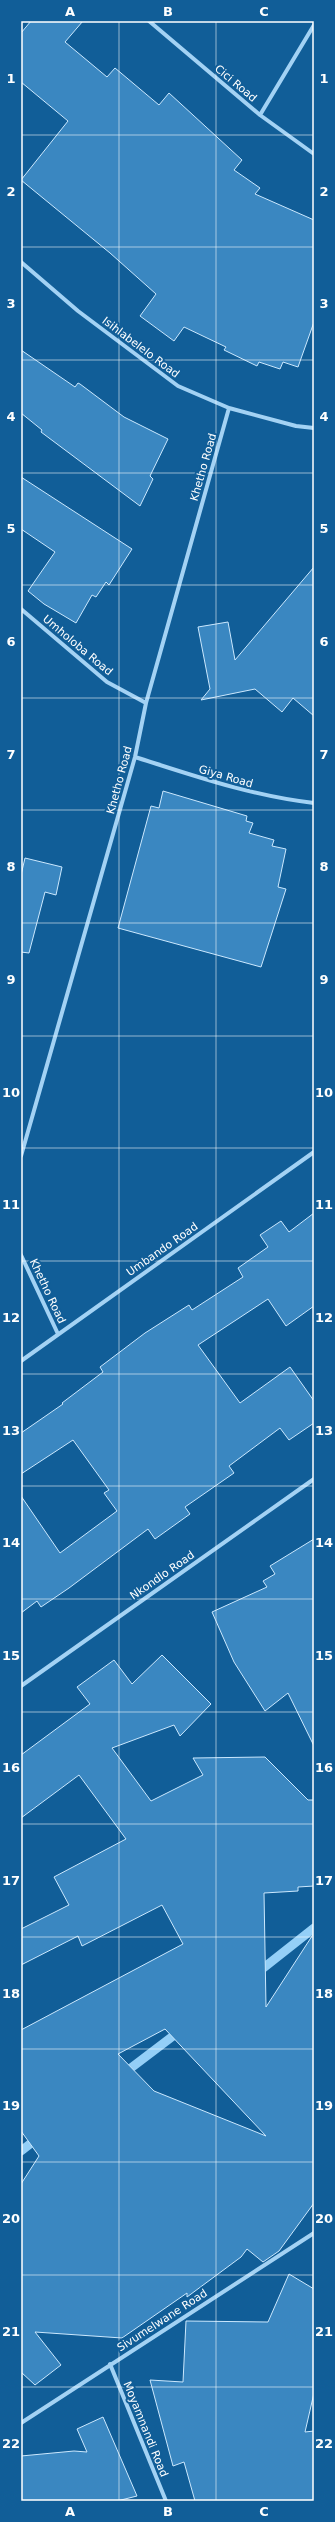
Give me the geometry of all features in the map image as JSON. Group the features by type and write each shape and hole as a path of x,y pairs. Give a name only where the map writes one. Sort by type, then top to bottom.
{"street":[{"name":"Cici Road","path":"149,21 260,115 314,154"},
{"path":"260,115 314,25"},
{"name":"Isihlabelelo Road","path":"21,262 78,311 178,386 229,408 296,426 314,428"},
{"name":"Khetho Road","path":"21,1156 135,758 146,703 229,408"},
{"name":"Umholoba Road","path":"21,609 107,682 146,703"},
{"name":"Giya Road","path":"135,758 223,786 278,799 314,803"},
{"name":"Umbando Road","path":"21,1361 314,1152"},
{"name":"Khetho Road","path":"21,1255 58,1334"},
{"name":"Nkondlo Road","path":"21,1686 314,1479"},
{"name":"Sivumelwane Road","path":"21,2423 314,2233"},
{"name":"Moyamnandi Road","path":"110,2364 166,2501"}],"building":[{"path":"31,21 83,21 65,42 107,77 115,68 159,105 169,93 242,160 234,170 260,188 255,194 314,220 314,322 298,367 283,362 280,369 259,362 257,366 224,350 226,347 184,327 174,341 140,316 156,294 110,253 21,180 68,121 21,82 21,33"},
{"path":"21,350 75,387 78,383 80,384 124,417 168,439 150,476 153,479 140,506 41,432 42,430 21,413"},
{"path":"21,477 132,549 109,585 106,582 96,597 92,595 76,623 44,604 28,591 55,552 21,529"},
{"path":"314,567 314,716 293,698 282,712 255,689 201,700 210,689 198,627 228,622 235,660"},
{"path":"163,791 247,816 246,821 253,823 249,833 274,840 272,846 286,849 278,887 286,889 261,967 118,928 151,806 159,808"},
{"path":"25,858 62,867 56,895 45,892 29,953 21,952 21,875"},
{"path":"314,1213 314,1306 286,1326 268,1299 198,1345 240,1403 290,1367 314,1401 314,1423 289,1440 280,1428 229,1466 234,1473 185,1507 190,1514 155,1539 148,1529 41,1607 37,1601 21,1613 21,1496 60,1553 117,1511 104,1493 109,1490 73,1440 21,1474 21,1433 63,1404 62,1403 103,1372 100,1367 145,1333 189,1305 192,1310 243,1277 238,1268 268,1247 260,1235 281,1221 289,1232"},
{"path":"314,1539 314,1746 288,1693 265,1711 234,1662 212,1612 267,1587 263,1581 275,1574 270,1566"},
{"path":"162,1655 211,1704 180,1736 174,1725 112,1748 151,1801 203,1775 193,1758 265,1757 308,1800 314,1800 314,1886 298,1887 298,1891 264,1893 266,2007 314,1933 314,2203 279,2251 263,2262 247,2249 241,2257 187,2297 187,2293 122,2338 35,2332 61,2365 35,2385 21,2372 21,2184 39,2156 21,2131 21,2030 183,1944 162,1905 82,1946 78,1936 21,1965 21,1929 69,1905 54,1877 126,1839 79,1775 21,1818 21,1755 90,1704 77,1687 114,1660 132,1684","holes":["165,2029 266,2136 154,2091 118,2054"]},
{"path":"289,2274 314,2289 314,2393 305,2432 314,2431 314,2501 195,2501 184,2462 173,2466 150,2380 183,2382 186,2321 268,2322"},
{"path":"103,2417 137,2496 117,2501 21,2501 21,2456 74,2451 87,2452 77,2429"}],"waterway":[{"path":"257,1973 314,1928"},
{"path":"123,2074 181,2030"},
{"path":"21,2151 39,2137"}]}
